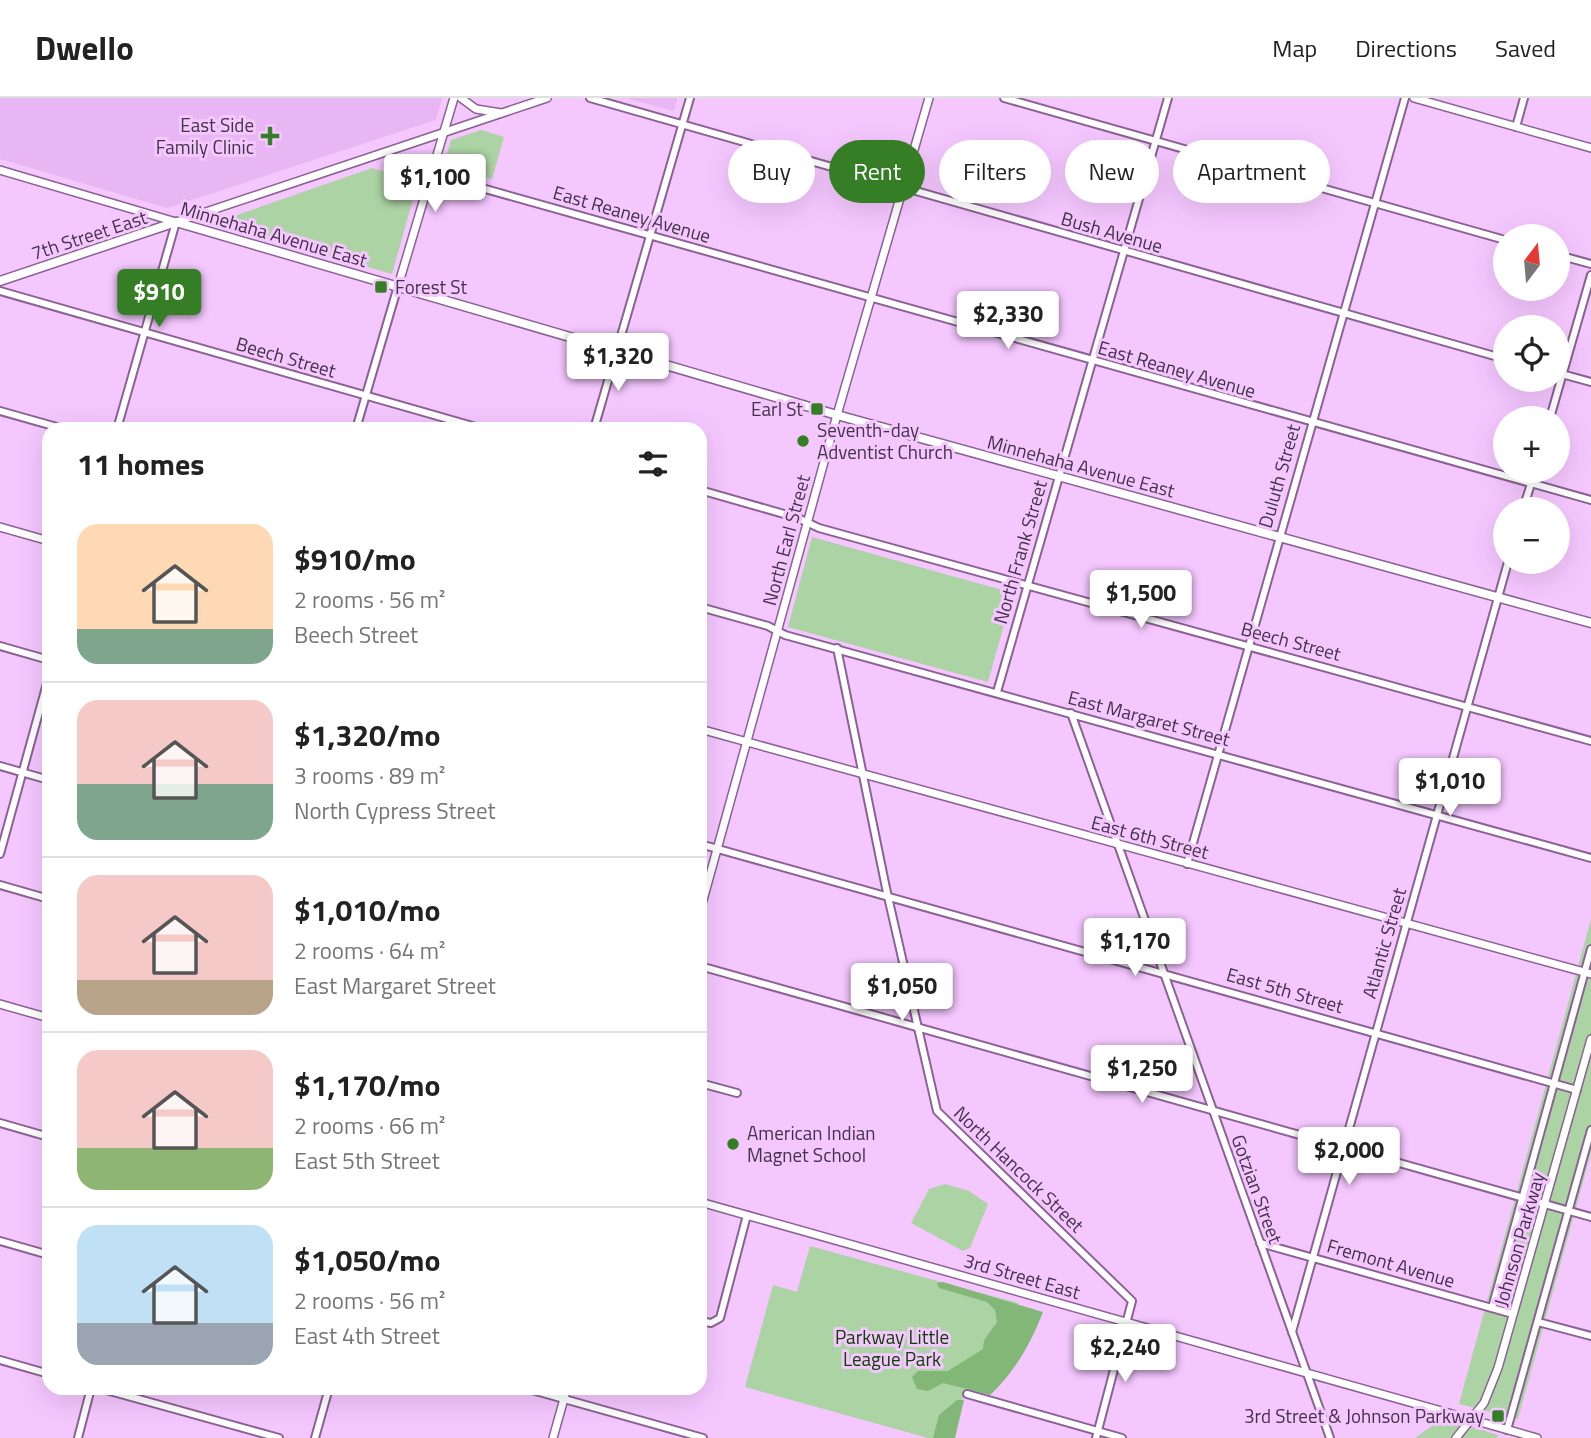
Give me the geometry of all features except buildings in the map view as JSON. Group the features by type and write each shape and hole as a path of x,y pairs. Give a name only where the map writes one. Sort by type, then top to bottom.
{"main road":[{"name":"7th Street East","path":"0,281 176,222"},
{"name":"Minnehaha Avenue East","path":"176,222 837,415 1591,623"}],"street":[{"path":"358,422 454,98"},
{"path":"461,98 476,109 505,113"},
{"name":"7th Street East","path":"176,222 547,98"},
{"name":"Bush Avenue","path":"590,98 829,168"},
{"path":"596,422 690,98"},
{"name":"North Earl Street","path":"917,140 929,98"},
{"path":"1004,98 1151,140"},
{"name":"North Frank Street","path":"1155,140 1168,98"},
{"name":"Duluth Street","path":"1187,864 1278,536 1405,98"},
{"path":"1414,98 1591,148"},
{"path":"1516,127 1524,98"},
{"path":"1159,142 1493,237"},
{"name":"Minnehaha Avenue East","path":"0,170 176,222"},
{"name":"East Reaney Avenue","path":"432,174 1591,500"},
{"name":"Bush Avenue","path":"925,195 1493,356"},
{"name":"North Earl Street","path":"707,885 898,203"},
{"name":"North Frank Street","path":"997,692 1136,203"},
{"path":"119,422 176,222"},
{"path":"1570,258 1591,264"},
{"path":"1570,346 1588,297 1591,275"},
{"name":"Beech Street","path":"0,291 458,422"},
{"path":"1570,377 1591,382"},
{"path":"0,411 42,423"},
{"path":"1527,497 1531,484"},
{"name":"Beech Street","path":"707,492 808,522 819,528 1591,741"},
{"path":"0,527 42,539"},
{"name":"Atlantic Street","path":"1292,1332 1315,1258 1505,574"},
{"name":"East Margaret Street","path":"707,609 1591,858"},
{"path":"0,646 42,658"},
{"name":"North Hancock Street","path":"838,648 888,898 937,1111 1130,1298 1132,1304 1128,1322"},
{"path":"0,854 42,702"},
{"name":"Gotzian Street","path":"1071,713 1330,1438"},
{"name":"East 6th Street","path":"707,731 1588,974"},
{"path":"0,766 42,778"},
{"name":"East 5th Street","path":"707,846 1376,1031 1577,1090"},
{"path":"0,885 42,897"},
{"name":"Johnson Parkway","path":"1492,1308 1554,1083 1588,974 1591,949"},
{"path":"707,968 1591,1217"},
{"path":"0,1004 42,1016"},
{"name":"Johnson Parkway","path":"1456,1438 1473,1420 1492,1386 1591,1039"},
{"path":"707,1085 737,1093"},
{"path":"0,1124 42,1136"},
{"name":"Johnson Parkway","path":"1507,1430 1591,1130"},
{"name":"3rd Street East","path":"707,1204 1537,1438"},
{"path":"707,1321 716,1321 721,1314 747,1215"},
{"path":"0,1241 42,1253"},
{"name":"Fremont Avenue","path":"1260,1243 1513,1314"},
{"path":"1097,1434 1128,1322"},
{"path":"1538,1322 1591,1336"},
{"path":"0,1360 42,1372"},
{"path":"967,1394 1097,1434 1122,1438"},
{"path":"78,1438 89,1395"},
{"path":"124,1395 279,1438"},
{"path":"315,1438 327,1395"},
{"path":"550,1395 703,1438"},
{"path":"553,1438 565,1395"}],"shaded area":[{"path":"0,98 442,98 436,120 167,208 0,159"},
{"path":"626,98 678,98 674,111"}],"green space":[{"path":"481,130 504,137 492,179 444,165 451,140"},
{"path":"372,168 418,181 392,274 214,223"},
{"path":"812,537 1013,593 988,682 788,627"},
{"path":"1591,919 1591,1153 1518,1419 1459,1404"},
{"path":"945,1184 969,1191 988,1204 970,1248 963,1251 911,1223 929,1189"},
{"name":"Parkway Little League Park","path":"810,1246 1018,1303 993,1393 966,1386 952,1438 928,1438 745,1387 773,1285 797,1292"},
{"path":"943,1282 1043,1312 1021,1356 1007,1377 990,1395 943,1383 928,1391 917,1389 912,1377 918,1371 948,1371 983,1349 984,1340 997,1322 995,1310 987,1302 939,1288 937,1283"},
{"path":"957,1400 964,1400 955,1438 933,1438 939,1415"},
{"path":"1443,1418 1498,1435 1497,1438 1415,1438"}],"place":[{"name":"East Side Family Clinic","path":"270,136"},
{"name":"Forest St","path":"381,287"},
{"name":"Earl St","path":"817,409"},
{"name":"Seventh-day Adventist Church","path":"803,441"},
{"name":"American Indian Magnet School","path":"733,1144"},
{"name":"3rd Street & Johnson Parkway","path":"1498,1416"}]}
